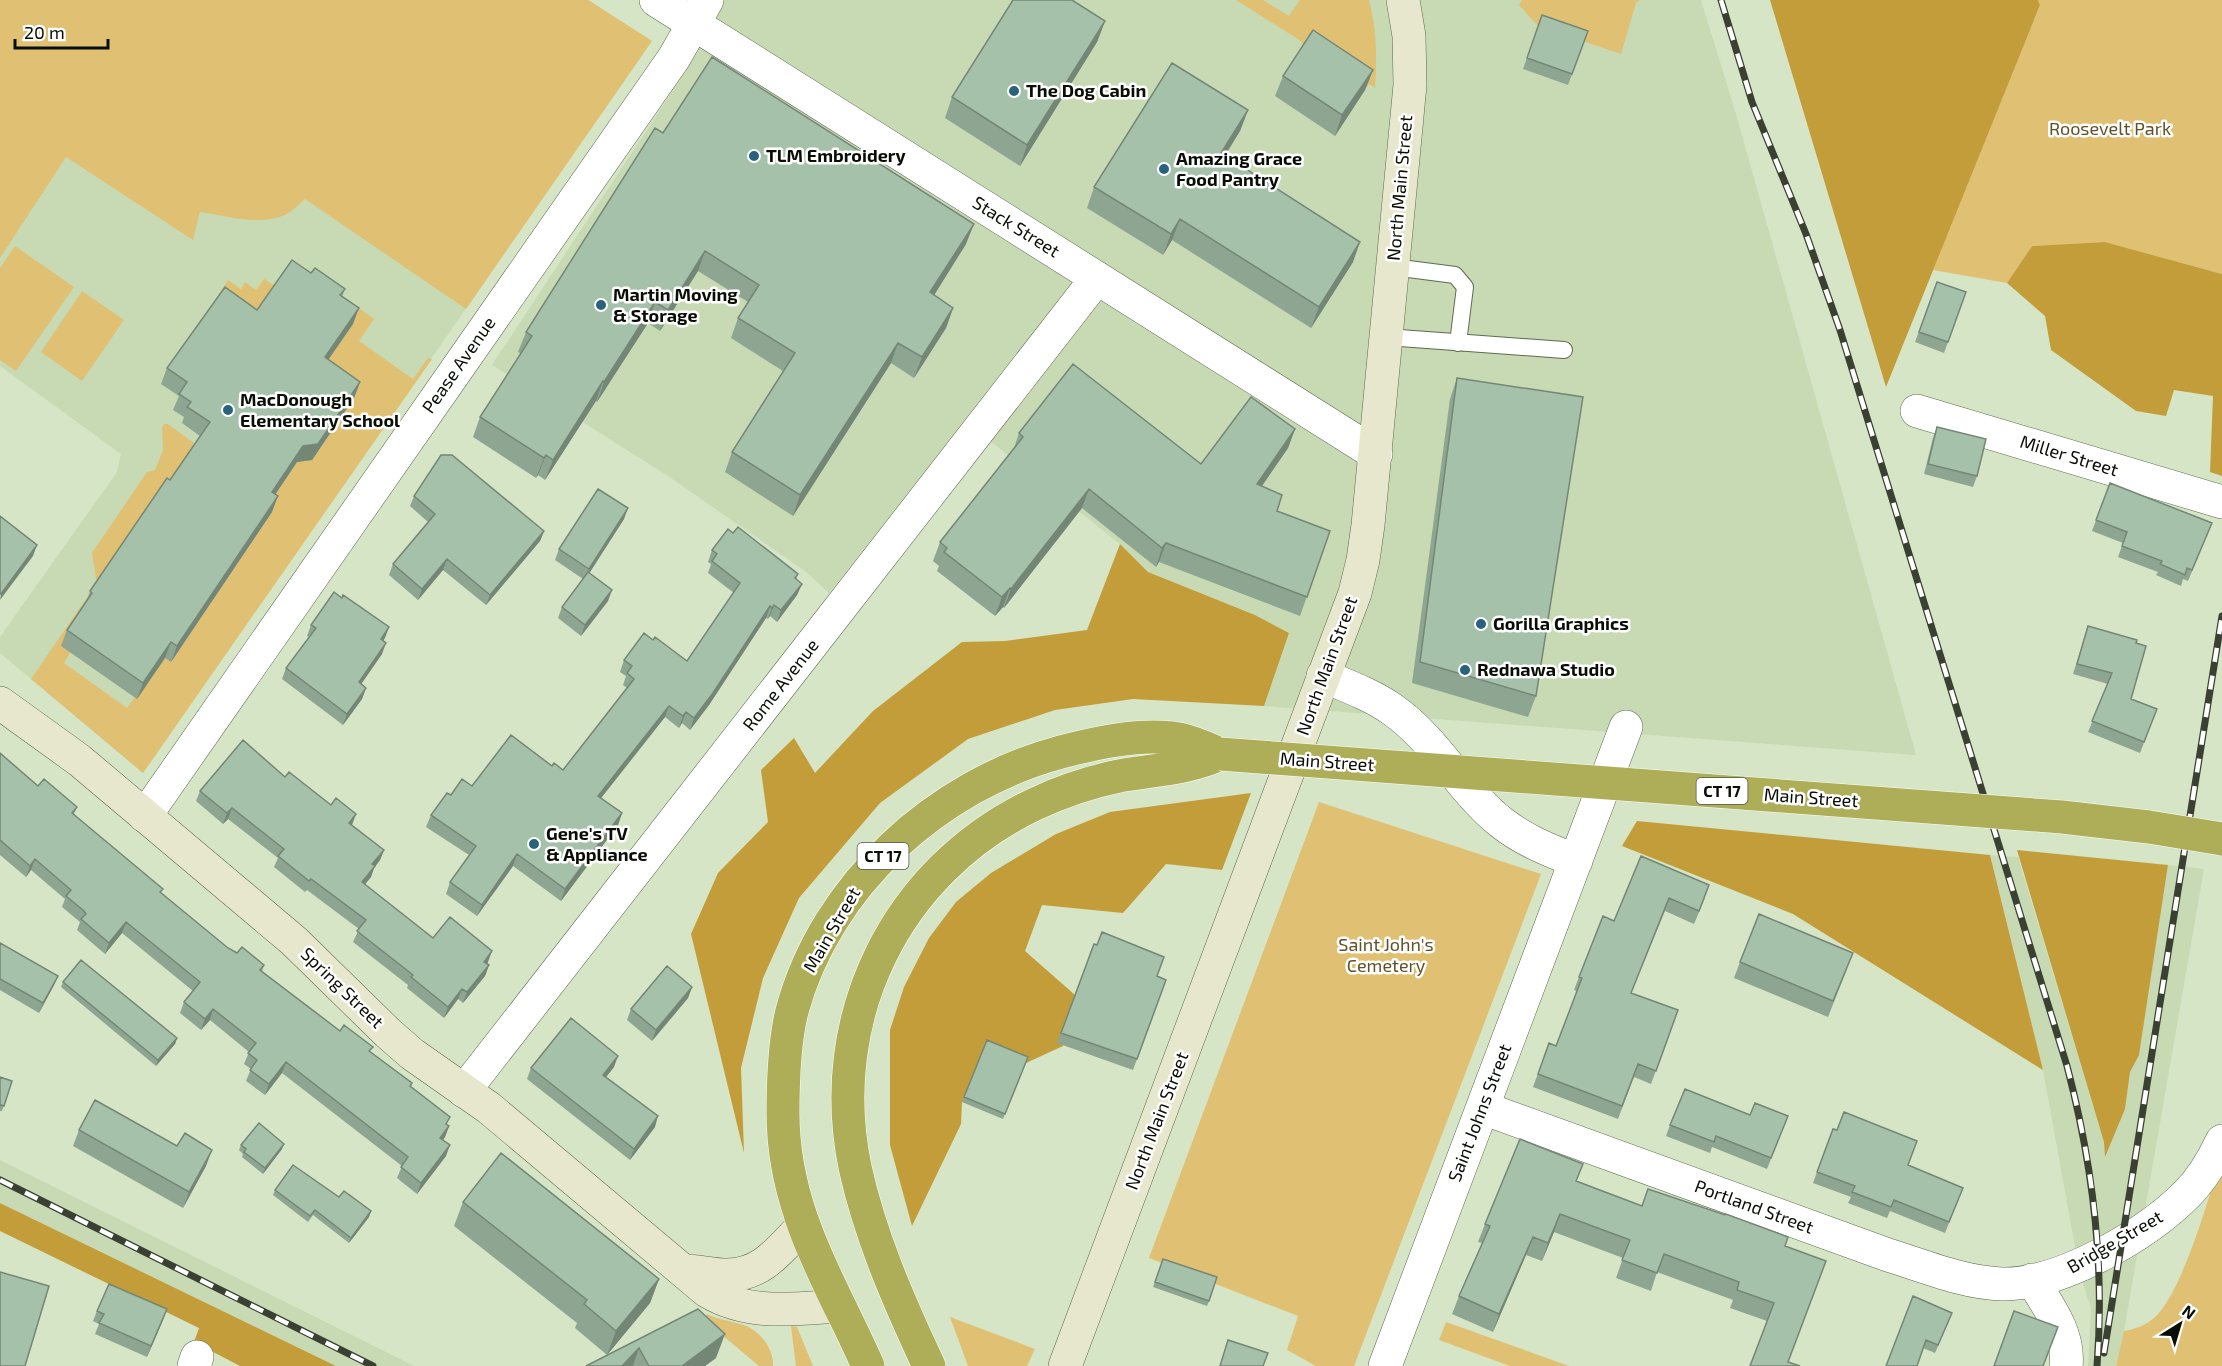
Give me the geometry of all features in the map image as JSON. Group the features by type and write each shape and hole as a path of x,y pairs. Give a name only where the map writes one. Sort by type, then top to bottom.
{"highway":[{"name":"Main Street","path":"868,1366 803,1226 791,1186 783,1133 784,1087 788,1031 800,987 814,955 833,922 866,875 898,842 938,810 996,776 1039,758 1089,746 1154,738 1185,741 1220,754 2062,817 2222,838"},
{"name":"Main Street","path":"928,1366 880,1253 862,1196 853,1155 850,1066 860,1009 874,969 902,918 928,883 968,845 1005,820 1076,787 1119,776 1189,765 1220,754"}],"street":[{"name":"Stack Street","path":"656,0 700,11 1097,278 1376,454"},
{"name":"North Main Street","path":"1065,1366 1355,593 1363,560 1376,454 1410,85 1409,36 1403,0"},
{"name":"Pease Avenue","path":"145,816 674,58 700,11"},
{"name":"Rome Avenue","path":"464,1091 1097,278"},
{"name":"Miller Street","path":"1917,411 2222,502"},
{"path":"1323,676 1360,691 1394,711 1426,739 1501,822 1528,842 1576,861"},
{"name":"Spring Street","path":"0,703 79,760 294,941 388,1033 433,1070 489,1108 707,1291 733,1305 751,1308 793,1309 839,1306"},
{"name":"Saint Johns Street","path":"1385,1366 1626,727"},
{"name":"Portland Street","path":"1483,1108 1887,1256 1984,1282 2003,1284 2032,1280"},
{"name":"Bridge Street","path":"2032,1280 2065,1272 2084,1264 2151,1223 2188,1192 2204,1174 2222,1141"},
{"path":"685,1271 726,1275 742,1274 759,1268 803,1226"},
{"path":"2032,1280 2062,1334 2066,1366"}],"lane":[{"path":"1393,267 1455,275 1465,287 1458,343"},
{"path":"1386,337 1564,350"}],"shaded area":[{"name":"MacDonough Elementary School","path":"0,0 588,0 652,41 143,773 0,653 0,637 117,472 121,454 0,366"},
{"path":"690,0 1701,0 1736,114 1916,755 1264,706 1289,633 1255,615 1148,572 1120,544 965,421 829,593 805,571 665,474 492,365 687,69"},
{"path":"1770,0 2038,0 2040,5 1886,387"},
{"path":"2105,242 2222,274 2222,476 2210,472 2213,396 2174,390 2166,416 2136,411 2051,350 2045,316 2007,283 2032,246"},
{"path":"1120,544 1148,572 1255,615 1289,633 1264,706 1133,699 1055,710 968,739 880,803 799,898 763,978 741,1068 744,1153 691,934 718,873 768,822 761,770 794,738 815,773 873,711 962,642 1005,641 1087,630"},
{"path":"1251,793 1222,870 1166,864 1123,913 1042,905 1025,951 1075,995 1068,1034 1063,1046 1026,1063 962,1102 961,1124 912,1226 890,1145 890,1030 904,987 929,938 956,902 991,873 1056,834 1110,812"},
{"path":"1637,821 1990,855 2043,1070 1793,914 1622,846"},
{"path":"2017,850 2168,865 2139,1055 2130,1072 2125,1109 2105,1157 2104,1142"},
{"path":"1990,855 2018,857 2104,1142 2105,1155 2125,1109 2130,1072 2139,1054 2168,865 2204,869 2116,1366 2088,1366 2091,1308 2080,1274 2043,1070"},
{"path":"0,1160 414,1366 336,1366 0,1203"},
{"path":"0,1203 336,1366 240,1366 194,1342 199,1328 0,1231"}],"green space":[{"path":"0,0 588,0 652,41 466,309 305,199 290,212 269,219 246,220 200,212 193,240 66,157 0,258"},
{"path":"1236,0 1263,0 1289,16 1300,0 1369,0 1376,44 1375,88 1369,84 1365,90 1306,51 1301,41"},
{"path":"1522,0 1640,0 1636,3 1621,54 1538,26 1519,5"},
{"name":"Roosevelt Park","path":"2038,0 2222,0 2222,274 2105,242 2032,246 2007,283 1933,270 2040,5"},
{"path":"15,246 74,287 16,371 0,360 0,268"},
{"path":"298,264 374,319 359,341 413,379 428,358 432,359 143,773 31,679 97,583 92,553 147,472 155,470 163,450 162,428 164,424 168,424 198,446 64,663 127,708 135,697 137,698 165,658 171,662 272,512 280,462 314,456 354,399 319,373"},
{"path":"264,279 278,288 255,320 218,295 228,280 241,289 245,282 256,290"},
{"path":"82,291 124,320 82,381 41,352"},
{"name":"Saint John's Cemetery","path":"1319,802 1541,874 1354,1366 1316,1366 1287,1350 1298,1316 1149,1258"},
{"path":"2222,1155 2222,1366 2116,1366 2124,1331 2140,1327 2154,1318 2175,1288 2203,1217"},
{"path":"707,1314 750,1328 765,1341 771,1353 773,1366 759,1366 703,1319"},
{"path":"950,1317 1035,1349 1027,1366 968,1366"},
{"path":"1446,1322 1569,1366 1510,1366 1439,1340"},
{"path":"791,1326 797,1327 813,1366 796,1366"}],"building":[{"name":"The Dog Cabin","path":"1013,0 1072,0 1105,21 1027,145 952,97"},
{"path":"1542,15 1588,31 1572,74 1527,58"},
{"path":"1313,30 1373,70 1342,115 1283,76"},
{"path":"712,57 974,224 930,292 953,308 922,357 898,343 800,495 732,452 795,353 738,318 759,285 705,251 668,310 655,302 553,460 546,455 544,458 480,417 532,336 526,332 655,128 663,133"},
{"path":"1172,63 1248,110 1221,153 1360,242 1319,307 1180,219 1171,234 1094,187"},
{"path":"292,260 311,273 315,268 345,289 340,295 359,308 325,357 360,382 318,444 303,446 272,492 278,496 177,646 171,642 143,683 67,630 92,593 90,591 167,478 170,480 210,422 187,407 191,402 179,394 187,382 167,368 225,287 257,310"},
{"path":"1937,282 1966,292 1948,342 1919,332"},
{"path":"1073,364 1201,464 1251,397 1295,429 1257,484 1282,495 1277,511 1330,531 1307,597 1166,543 1162,548 1089,489 1011,589 1002,597 944,552 947,548 940,542 1023,437 1019,433"},
{"path":"1457,378 1583,397 1536,696 1420,662"},
{"path":"1937,427 1986,439 1977,476 1928,464"},
{"path":"441,455 452,455 544,531 490,595 447,559 422,589 393,564 435,514 414,496"},
{"path":"2110,483 2212,523 2192,570 2187,568 2185,575 2160,564 2162,561 2122,546 2127,532 2096,520"},
{"path":"598,489 628,508 589,569 559,549"},
{"path":"0,516 37,545 1,594 0,593"},
{"path":"738,527 798,574 795,578 802,584 781,610 774,605 772,608 770,606 694,718 686,712 683,716 669,706 598,796 622,813 565,889 517,854 482,905 450,882 476,846 431,815 447,793 451,795 462,779 472,786 511,735 552,766 554,763 563,770 634,679 627,673 632,666 624,660 644,633 653,640 655,637 687,661 740,583 712,561 717,554 712,550 728,529 733,533"},
{"path":"588,572 612,590 585,625 562,607"},
{"path":"334,592 342,598 343,595 389,627 381,639 386,643 359,682 366,688 347,714 286,668 316,628 311,625"},
{"path":"2088,626 2137,640 2136,643 2146,646 2131,699 2157,709 2144,742 2092,721 2112,673 2077,664"},
{"path":"243,740 285,777 289,772 331,805 336,798 356,814 349,823 384,850 372,864 375,866 362,882 433,938 450,917 492,951 484,962 489,965 467,992 462,989 448,1007 411,977 413,975 357,931 366,920 311,879 309,881 278,856 284,849 232,808 227,813 200,791"},
{"path":"0,753 38,786 44,779 77,807 72,813 163,889 160,892 228,948 237,953 242,947 264,965 260,970 340,1031 344,1025 373,1047 369,1051 412,1083 410,1086 450,1117 446,1124 449,1126 440,1138 450,1145 421,1183 401,1167 408,1157 286,1062 269,1084 250,1070 257,1060 248,1053 256,1043 213,1009 205,1019 184,1002 200,982 126,922 109,943 81,919 86,914 66,896 71,890 35,859 30,866 0,840"},
{"path":"1641,856 1709,885 1699,911 1669,898 1631,993 1678,1010 1656,1071 1638,1064 1622,1106 1538,1074 1549,1043 1556,1046 1582,978 1579,977 1603,916 1614,921"},
{"path":"1759,914 1853,953 1833,1001 1740,962"},
{"path":"1102,932 1164,957 1157,976 1166,980 1137,1059 1061,1033 1094,944 1097,945"},
{"path":"0,943 58,976 43,1003 0,979"},
{"path":"81,960 177,1038 158,1060 63,982"},
{"path":"667,966 692,987 656,1030 631,1009"},
{"path":"571,1018 618,1056 603,1075 658,1116 634,1149 531,1068"},
{"path":"987,1040 1028,1057 1005,1114 964,1097"},
{"path":"0,1077 12,1081 4,1106 0,1106"},
{"path":"1685,1089 1750,1115 1755,1103 1788,1116 1771,1158 1716,1136 1714,1142 1670,1125"},
{"path":"95,1100 177,1146 185,1133 212,1150 189,1192 79,1130"},
{"path":"1844,1112 1917,1141 1908,1165 1963,1188 1949,1222 1894,1200 1891,1207 1852,1192 1855,1186 1817,1172 1833,1129 1837,1130"},
{"path":"259,1123 284,1144 265,1168 244,1152 246,1149 241,1145"},
{"path":"1520,1139 1583,1164 1576,1181 1642,1206 1648,1189 1788,1237 1785,1246 1826,1261 1788,1362 1800,1366 1750,1366 1774,1303 1737,1290 1739,1282 1664,1254 1657,1273 1622,1260 1630,1240 1560,1214 1548,1243 1533,1237 1499,1314 1459,1296 1490,1226 1485,1224"},
{"path":"501,1153 659,1279 616,1331 584,1304 587,1300 463,1202"},
{"path":"293,1165 339,1197 344,1191 371,1211 351,1238 315,1210 310,1216 275,1190"},
{"path":"1163,1259 1217,1277 1209,1301 1155,1282"},
{"path":"0,1272 49,1286 25,1366 0,1366"},
{"path":"109,1284 167,1309 151,1346 99,1323 104,1314 97,1311"},
{"path":"1913,1296 1952,1313 1938,1345 1926,1340 1917,1366 1886,1366"},
{"path":"698,1309 725,1334 682,1366 649,1366 639,1348 622,1366 586,1366"},
{"path":"2014,1311 2058,1327 2043,1366 1994,1366"},
{"path":"1228,1340 1268,1353 1263,1366 1220,1366"}],"railway":[{"path":"1721,0 1752,102 1806,234 1840,330 2067,1066 2084,1140 2095,1214 2099,1290 2097,1366"},
{"path":"2104,1353 2222,616"},
{"path":"0,1180 373,1366"}],"place":[{"name":"The Dog Cabin","path":"1014,91"},
{"name":"TLM Embroidery","path":"754,156"},
{"name":"Amazing Grace Food Pantry","path":"1164,169"},
{"name":"Martin Moving & Storage","path":"601,305"},
{"name":"MacDonough Elementary School","path":"228,410"},
{"name":"Gorilla Graphics","path":"1481,624"},
{"name":"Rednawa Studio","path":"1465,670"},
{"name":"Gene's TV & Appliance","path":"534,844"}]}
